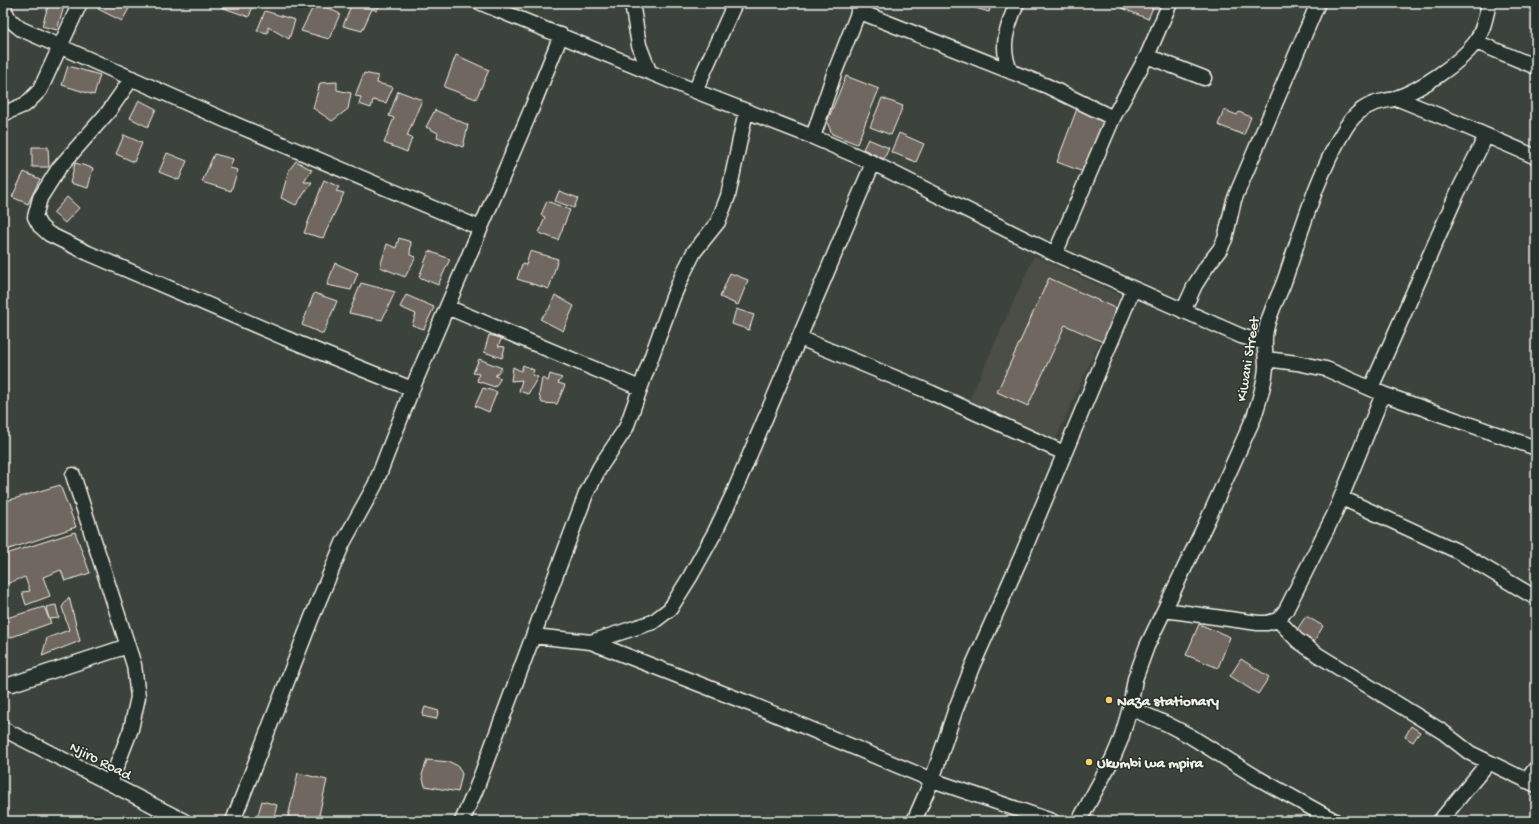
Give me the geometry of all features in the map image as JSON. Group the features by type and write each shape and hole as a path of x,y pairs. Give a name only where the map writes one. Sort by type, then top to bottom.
{"street":[{"path":"4,3 6,14 12,22 21,29 225,120 480,228"},
{"path":"3,114 26,104 40,90 80,3"},
{"path":"481,3 695,91 813,137 873,163 1055,254 1241,336 1265,343"},
{"path":"632,3 639,45 649,71"},
{"path":"695,91 735,3"},
{"path":"1011,72 1006,62 1004,42 1012,14 1017,3"},
{"path":"1055,254 1113,118 1148,56 1170,3"},
{"path":"1183,311 1195,285 1220,249 1234,200 1318,3"},
{"name":"Kiwani Street","path":"1079,821 1113,758 1123,732 1141,659 1208,519 1254,416 1263,384 1266,359 1265,332 1269,318 1331,154 1347,126 1363,108 1396,98 1430,81 1458,59 1476,42 1482,30 1489,3"},
{"path":"813,137 834,74 860,7 1047,86 1113,118"},
{"path":"233,821 345,538 375,485 412,389 531,110 561,35"},
{"path":"1476,42 1536,68"},
{"path":"1148,56 1204,78"},
{"path":"132,78 109,111 59,168 40,198 36,217 40,226 49,234 88,253 285,338 412,389"},
{"path":"1396,98 1536,157"},
{"path":"462,821 479,782 586,494 600,467 626,428 682,274 694,252 718,222 721,216 728,196 746,111"},
{"path":"1165,610 1267,623 1278,620 1286,610 1342,498 1377,391 1456,196 1486,136"},
{"path":"591,642 653,622 670,609 690,577 718,525 737,485 873,163"},
{"path":"914,821 932,780 972,667 1022,555 1133,289"},
{"path":"447,307 640,388"},
{"path":"800,338 932,393 1064,453"},
{"path":"1266,359 1326,369 1377,391 1536,448"},
{"path":"73,475 134,665 138,697 131,729 110,783"},
{"path":"1342,498 1457,551 1536,598"},
{"path":"1278,620 1297,640 1318,655 1443,732 1488,763 1531,783 1536,768"},
{"path":"533,636 591,642 753,705 932,780 1052,821"},
{"path":"12,684 128,646"},
{"path":"1130,708 1190,736 1335,821"},
{"name":"Njiro Road","path":"3,729 184,821"},
{"path":"1440,821 1488,763"}],"shaded area":[{"path":"1034,256 1120,295 1055,441 968,403"}],"building":[{"path":"49,3 65,3 57,30 42,26"},
{"path":"101,3 132,3 122,21 98,9"},
{"path":"222,3 254,3 249,17 221,7"},
{"path":"315,3 318,3 340,14 329,39 301,31"},
{"path":"352,3 380,3 377,11 372,9 362,31 343,26"},
{"path":"992,3 989,12 962,4"},
{"path":"1124,3 1155,3 1148,19 1122,8"},
{"path":"265,11 295,20 289,39 268,27 268,33 257,31"},
{"path":"456,55 489,70 476,99 444,87"},
{"path":"68,66 100,75 94,95 62,85"},
{"path":"364,73 378,76 377,83 393,87 386,103 373,100 371,108 359,104 361,97 355,96"},
{"path":"846,76 879,89 857,144 832,134 827,122"},
{"path":"337,82 337,90 351,93 348,109 332,121 313,108 320,83"},
{"path":"398,91 422,100 407,136 412,138 407,152 384,143 394,118 389,116"},
{"path":"882,98 903,106 891,135 870,127"},
{"path":"139,100 156,109 148,127 130,118"},
{"path":"1078,106 1108,117 1086,173 1057,162"},
{"path":"435,110 468,125 463,147 437,137 438,133 426,127"},
{"path":"1224,110 1237,115 1239,112 1251,117 1244,135 1218,125"},
{"path":"899,133 924,144 916,162 891,152"},
{"path":"124,135 142,143 134,162 116,154"},
{"path":"868,139 889,148 884,159 863,149"},
{"path":"32,147 48,147 49,167 32,167"},
{"path":"167,153 187,161 179,180 159,172"},
{"path":"214,154 233,159 230,168 238,170 231,191 202,182"},
{"path":"296,161 312,170 304,182 312,182 296,205 281,198 289,170"},
{"path":"75,163 93,168 88,188 70,183"},
{"path":"24,172 40,179 28,204 12,197"},
{"path":"324,180 339,187 336,191 344,193 323,238 304,233"},
{"path":"559,191 578,198 574,208 555,201"},
{"path":"67,197 79,208 65,223 53,213"},
{"path":"547,201 570,210 558,240 539,233 545,217 541,215"},
{"path":"399,238 411,242 410,255 416,257 405,277 380,267 387,244 396,248"},
{"path":"429,251 450,259 438,285 419,277"},
{"path":"530,251 558,259 549,289 517,279 522,264 526,265"},
{"path":"335,263 358,273 351,290 327,285"},
{"path":"730,273 748,280 738,305 720,297"},
{"path":"1049,278 1117,309 1103,342 1065,325 1028,406 997,392"},
{"path":"361,283 395,292 382,320 349,313"},
{"path":"314,293 337,301 323,334 302,325"},
{"path":"406,295 434,307 424,329 412,325 416,314 400,307"},
{"path":"555,295 574,306 563,331 540,319 549,309"},
{"path":"736,309 754,315 749,330 732,324"},
{"path":"489,335 502,338 498,346 505,347 502,358 484,352"},
{"path":"479,359 502,368 495,376 501,378 495,387 477,381 479,374 473,373"},
{"path":"523,365 534,370 532,375 538,377 528,394 519,391 522,380 511,381 513,367 521,371"},
{"path":"550,374 562,378 558,383 565,385 557,404 542,403 539,395 542,378 548,381"},
{"path":"483,388 497,392 489,412 475,406"},
{"path":"60,485 76,527 3,551 3,502"},
{"path":"75,532 90,573 65,581 61,570 43,577 50,596 26,605 22,592 30,591 25,577 3,585 3,555"},
{"path":"69,597 80,641 42,656 47,638 69,630 62,607"},
{"path":"56,605 59,618 49,619 46,607"},
{"path":"44,607 51,623 6,639 3,629 3,619"},
{"path":"1306,616 1323,626 1314,642 1296,631"},
{"path":"1199,624 1230,637 1218,668 1186,655"},
{"path":"1241,659 1269,677 1258,694 1230,676"},
{"path":"425,707 439,711 436,719 422,716"},
{"path":"1411,726 1420,732 1413,742 1405,737"},
{"path":"427,760 450,762 458,766 462,774 458,792 425,786 422,775"},
{"path":"298,773 327,780 319,815 326,817 325,821 287,821"},
{"path":"262,801 277,805 273,821 256,821"}],"place":[{"name":"Naza stationary","path":"1109,700"},
{"name":"Ukumbi wa mpira","path":"1089,762"}]}
